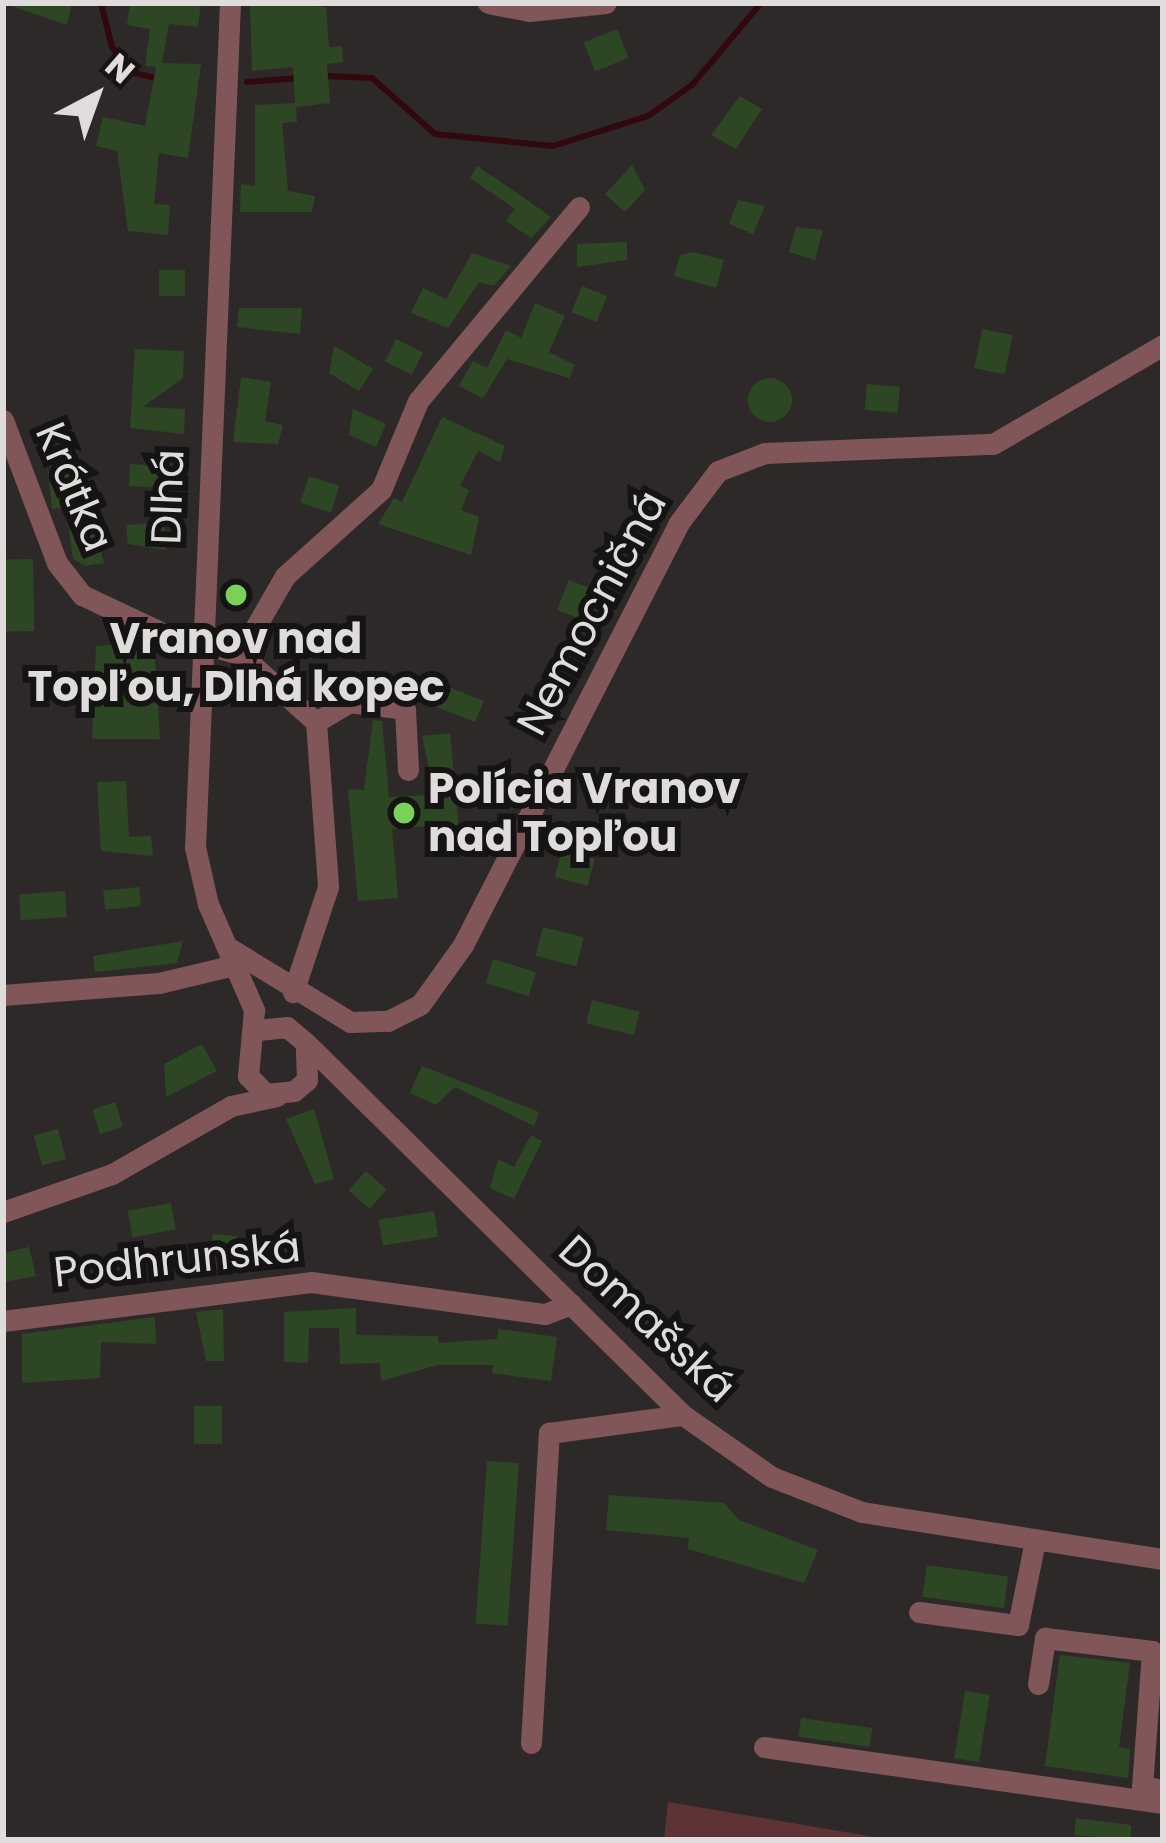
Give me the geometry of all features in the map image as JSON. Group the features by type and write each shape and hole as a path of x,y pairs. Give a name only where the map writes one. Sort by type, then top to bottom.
{"street":[{"name":"Dlhá","path":"230,3 195,847 258,1030"},
{"path":"488,3 529,11 606,3"},
{"path":"240,654 285,577 382,490 428,388 510,302 578,207"},
{"name":"Nemocničná","path":"238,966 289,983 350,1022 388,1021 420,1005 445,976 678,524 718,471 765,453 993,444 1163,346"},
{"name":"Krátka","path":"3,420 57,563 82,595 202,644"},
{"path":"3,994 159,983 238,966 289,983 328,887 316,722 240,654 202,644"},
{"path":"316,722 349,702 405,710 408,770"},
{"path":"238,966 287,1027 306,1043 307,1080"},
{"path":"222,1112 258,1030 287,1027"},
{"name":"Domašská","path":"306,1043 683,1415 772,1477 862,1512 1163,1559"},
{"path":"244,1064 255,1087 279,1096"},
{"path":"3,1212 112,1174 222,1112 279,1096 307,1080 342,1082"},
{"name":"Podhrunská","path":"3,1321 311,1282 523,1312 571,1304"},
{"path":"531,1743 549,1433 683,1415"},
{"path":"919,1612 1018,1625 1035,1541"},
{"path":"1038,1684 1045,1638 1152,1651 1142,1786 1163,1790"},
{"path":"764,1747 1163,1803"}],"shaded area":[{"path":"668,1802 892,1840 664,1840"}],"building":[{"path":"3,3 72,3 67,25"},
{"path":"130,3 201,3 198,27 169,24 162,63 201,64 188,158 159,153 154,204 170,205 168,235 128,231 117,151 96,146 103,117 145,126 156,67 145,66 150,29 127,25"},
{"path":"250,3 326,7 329,47 342,46 343,62 327,64 330,103 296,107 297,122 282,123 288,191 315,196 312,212 240,212 241,184 255,186 255,105 295,103 293,67 252,71"},
{"path":"617,29 629,58 595,71 584,42"},
{"path":"740,96 762,109 736,149 711,135"},
{"path":"632,165 645,190 625,212 605,194"},
{"path":"477,166 551,217 531,238 506,221 515,209 470,178"},
{"path":"738,200 765,206 753,234 729,224"},
{"path":"796,227 823,230 815,260 789,252"},
{"path":"627,242 627,260 577,267 577,244"},
{"path":"693,252 724,260 716,288 674,276 680,255"},
{"path":"472,253 511,266 494,286 479,282 448,328 411,313 423,288 446,299"},
{"path":"159,270 185,270 185,296 159,296"},
{"path":"582,286 607,296 597,322 572,312"},
{"path":"535,303 565,316 549,352 575,365 569,378 507,359 483,398 459,386 473,361 487,368 506,330 521,338"},
{"path":"239,308 302,308 300,334 237,327"},
{"path":"982,329 1012,335 1005,374 974,368"},
{"path":"396,339 423,352 412,375 385,361"},
{"path":"334,346 373,369 359,391 329,373"},
{"path":"135,349 184,351 183,378 143,407 185,409 184,434 130,428"},
{"path":"241,377 271,382 265,421 283,425 278,444 233,442"},
{"path":"770,378 785,385 792,400 785,415 770,422 755,415 748,400 755,385"},
{"path":"867,384 900,387 898,413 865,410"},
{"path":"353,409 386,424 376,447 349,435"},
{"path":"442,417 505,446 500,462 478,451 460,486 469,490 461,510 479,517 471,555 378,524 394,498 402,502"},
{"path":"130,464 181,467 180,489 129,486"},
{"path":"90,467 86,492 104,563 86,566 73,559 66,507 52,509 48,472"},
{"path":"309,476 339,486 331,513 300,503"},
{"path":"164,522 166,550 128,544 126,525"},
{"path":"33,559 34,631 4,632 3,560"},
{"path":"569,580 601,593 589,623 557,610"},
{"path":"145,641 154,645 160,739 92,739 96,646"},
{"path":"428,679 484,701 475,722 434,706 437,698 423,692"},
{"name":"Polícia Vranov nad Topľou","path":"373,720 382,721 389,797 435,795 422,736 450,733 460,838 440,840 429,826 392,829 398,898 358,901 348,789 364,790"},
{"path":"126,781 129,837 151,836 153,856 101,851 97,782"},
{"path":"562,850 595,859 588,886 555,877"},
{"path":"139,887 141,906 105,910 103,891"},
{"path":"65,891 67,917 21,920 19,894"},
{"path":"543,927 584,937 576,966 536,956"},
{"path":"183,941 177,963 95,972 93,956"},
{"path":"493,959 536,972 529,996 486,983"},
{"path":"592,1000 640,1012 634,1035 586,1023"},
{"path":"202,1044 217,1071 166,1097 164,1064"},
{"path":"422,1066 539,1112 534,1126 455,1087 436,1105 410,1093"},
{"path":"115,1102 123,1127 100,1134 92,1109"},
{"path":"314,1109 334,1179 315,1184 286,1119"},
{"path":"58,1129 66,1159 42,1165 34,1135"},
{"path":"531,1135 542,1141 514,1199 490,1188 498,1159 514,1167"},
{"path":"366,1171 387,1190 369,1209 349,1190"},
{"path":"171,1203 176,1230 132,1237 128,1211"},
{"path":"434,1211 438,1237 383,1245 379,1220"},
{"path":"213,1234 237,1236 234,1271 210,1269"},
{"path":"29,1247 36,1276 3,1282 3,1253"},
{"path":"356,1308 356,1335 438,1336 438,1343 497,1339 498,1329 557,1337 551,1381 492,1373 493,1365 438,1365 381,1381 380,1363 340,1364 339,1328 309,1328 308,1363 284,1362 284,1312"},
{"path":"223,1309 224,1361 206,1361 196,1312"},
{"path":"155,1317 156,1344 101,1342 100,1378 22,1383 22,1334"},
{"path":"194,1406 222,1406 222,1444 194,1444"},
{"path":"487,1461 519,1463 508,1626 476,1624"},
{"path":"609,1495 724,1503 739,1520 818,1550 804,1583 688,1549 689,1538 606,1530"},
{"path":"927,1565 1008,1576 1004,1608 923,1597"},
{"path":"1060,1655 1130,1663 1119,1747 1130,1749 1128,1778 1045,1766"},
{"path":"965,1691 990,1695 979,1762 954,1758"},
{"path":"801,1718 872,1728 870,1747 798,1737"},
{"path":"1076,1818 1131,1825 1131,1840 1074,1835"}],"waterway":[{"path":"101,3 112,47 131,72 160,79"},
{"path":"324,76 372,78 435,134 553,146 648,116 692,85 761,3"},
{"path":"247,82 299,78"}],"place":[{"name":"Vranov nad Topľou, Dlhá kopec","path":"236,595"},
{"name":"Polícia Vranov nad Topľou","path":"404,813"}]}
